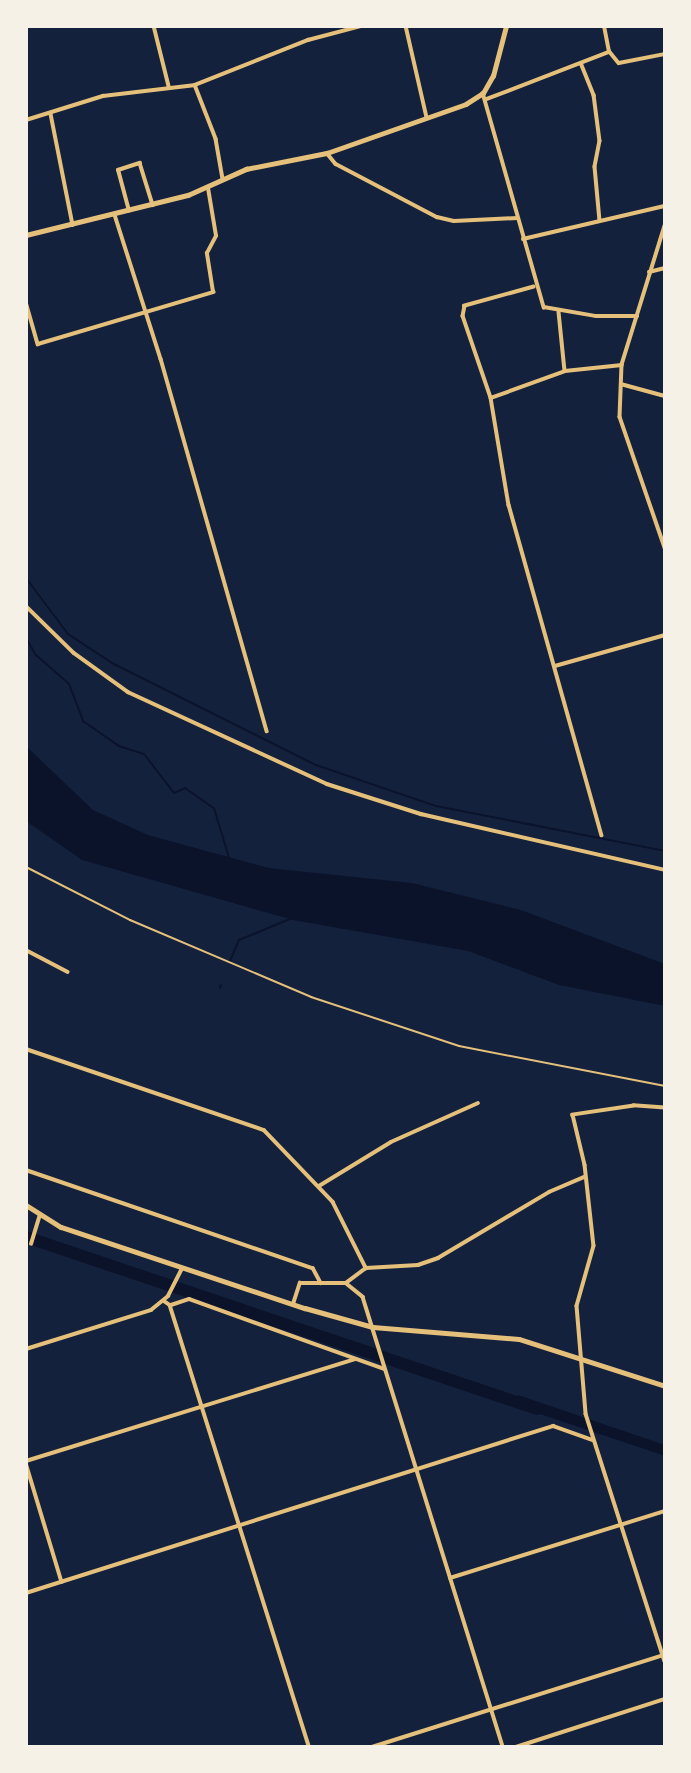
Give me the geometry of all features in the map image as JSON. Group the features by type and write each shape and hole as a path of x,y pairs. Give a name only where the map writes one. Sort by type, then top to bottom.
{"main road":[{"path":"26,235 152,205 208,188 255,166 327,153 426,118 483,93 497,68 506,26"},
{"path":"26,1205 61,1227 293,1304 373,1326 498,1335 665,1386"}],"street":[{"path":"154,26 169,86"},
{"path":"26,120 103,96 169,86 195,86 308,40 362,26"},
{"path":"406,26 426,118"},
{"path":"604,26 609,52 619,63 665,54"},
{"path":"487,99 609,52"},
{"path":"581,63 594,95 600,141 595,166 600,221"},
{"path":"195,86 216,139 223,179"},
{"path":"483,93 487,99 534,287 544,307 559,312 636,316"},
{"path":"51,114 73,225"},
{"path":"327,153 336,164 437,217 454,221 517,218"},
{"path":"129,211 118,170 140,163 152,205"},
{"path":"26,302 37,344 213,292 207,253 216,236 208,188"},
{"path":"523,239 665,206"},
{"path":"115,215 147,312 267,731"},
{"path":"665,226 622,365 620,416 665,548"},
{"path":"649,272 665,268"},
{"path":"534,287 465,306 463,316 491,398 509,505 602,835"},
{"path":"559,312 565,371"},
{"path":"491,398 565,371 622,365"},
{"path":"621,384 665,396"},
{"path":"26,606 74,653 128,692 327,784 421,814 665,870"},
{"path":"555,666 665,635"},
{"path":"26,950 68,972"},
{"path":"26,1049 264,1130 333,1202 366,1268"},
{"path":"318,1186 390,1142 478,1103"},
{"path":"665,1108 634,1106 573,1115 594,1246 577,1306 586,1413 665,1661"},
{"path":"26,1170 313,1268 321,1283"},
{"path":"293,1304 300,1283 346,1283 366,1268 418,1265 438,1258 549,1192 584,1177"},
{"path":"31,1244 40,1215"},
{"path":"26,1349 151,1310 168,1296 182,1269"},
{"path":"346,1283 363,1297 373,1326 415,1470 503,1747"},
{"path":"170,1305 189,1299 355,1359 383,1366"},
{"path":"163,1301 170,1305 309,1747"},
{"path":"62,1582 26,1462 355,1359"},
{"path":"26,1593 553,1426 595,1440"},
{"path":"450,1578 665,1511"},
{"path":"372,1747 664,1655"},
{"path":"516,1747 665,1699"}],"path":[{"path":"26,867 130,920 311,997 459,1046 665,1086"}],"water":[{"path":"26,746 93,810 148,835 269,868 412,883 521,910 665,964 665,1006 559,985 468,951 293,920 82,860 26,821"},
{"path":"518,1395 665,1445 665,1456 525,1409"}],"waterway":[{"path":"26,578 68,634 112,663 316,765 436,806 665,851"},
{"path":"26,638 36,655 69,684 83,721 119,746 144,754 174,793 185,788 214,808 229,858"},
{"path":"230,961 239,940 290,919"},
{"path":"26,1237 537,1409"}]}
